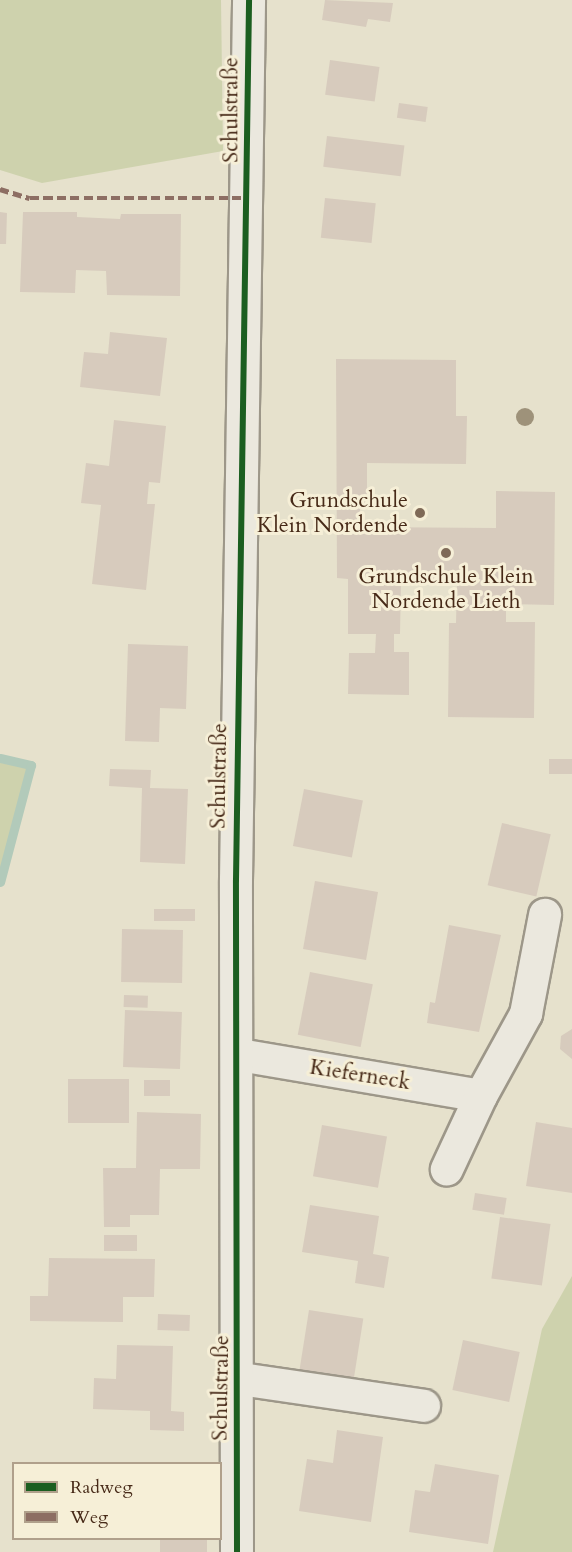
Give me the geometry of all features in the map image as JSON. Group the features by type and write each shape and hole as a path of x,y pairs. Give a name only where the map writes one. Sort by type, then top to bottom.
{"street":[{"name":"Schulstraße","path":"237,1552 240,1378 240,1055 236,869 249,0"},
{"path":"447,1169 481,1096 526,1014 545,915"},
{"name":"Kieferneck","path":"240,1055 481,1096"},
{"path":"240,1378 424,1406"}],"green space":[{"path":"0,0 221,0 223,151 42,183 0,170"},
{"path":"0,761 28,766 0,870"},
{"path":"572,1276 572,1552 493,1552 542,1329"}],"building":[{"path":"325,0 393,3 390,22 368,19 366,27 322,20"},
{"path":"330,60 380,67 375,102 325,95"},
{"path":"399,103 428,107 426,122 397,118"},
{"path":"327,136 404,146 401,176 323,167"},
{"path":"325,198 376,203 372,243 321,238"},
{"path":"0,212 7,213 6,244 0,244"},
{"path":"23,212 77,212 77,217 120,219 121,214 181,214 180,296 107,295 106,271 76,270 75,293 20,292"},
{"path":"110,332 167,338 160,396 80,387 84,352 108,354"},
{"name":"Grundschule Klein Nordende Lieth","path":"336,359 456,360 456,416 467,416 466,464 367,463 367,503 360,503 360,527 496,528 496,491 555,492 554,605 506,604 506,622 535,622 534,718 448,717 449,623 456,623 457,583 401,582 400,634 394,634 394,652 409,652 409,695 348,694 349,653 375,653 376,634 348,634 348,579 337,578"},
{"path":"114,420 166,426 160,483 149,482 147,504 155,504 146,590 92,584 101,505 81,503 86,463 109,466"},
{"path":"128,644 188,646 186,709 160,708 159,742 125,741"},
{"path":"549,759 572,759 572,774 549,774"},
{"path":"110,769 151,770 150,788 188,789 185,864 140,862 142,788 109,786"},
{"path":"304,789 363,800 352,857 293,846"},
{"path":"502,823 551,834 536,897 488,885"},
{"path":"315,881 378,892 366,960 303,949"},
{"path":"154,909 195,909 195,921 154,921"},
{"path":"449,925 501,935 479,1032 427,1023 430,1002 435,1003"},
{"path":"122,929 183,930 182,983 121,982"},
{"path":"310,972 373,984 361,1047 298,1035"},
{"path":"124,995 148,996 148,1008 124,1007"},
{"path":"125,1010 182,1012 180,1069 123,1067"},
{"path":"572,1029 572,1059 560,1049 561,1036"},
{"path":"68,1079 129,1079 129,1123 68,1123"},
{"path":"144,1080 170,1080 170,1096 144,1096"},
{"path":"137,1112 201,1114 200,1169 160,1169 159,1215 130,1215 130,1227 104,1227 103,1168 136,1168"},
{"path":"536,1122 572,1128 572,1193 526,1186"},
{"path":"322,1125 387,1136 378,1188 313,1176"},
{"path":"475,1193 507,1198 504,1215 472,1210"},
{"path":"310,1205 379,1216 373,1254 389,1257 384,1288 355,1283 358,1261 302,1252"},
{"path":"500,1217 551,1224 542,1285 491,1278"},
{"path":"104,1235 137,1235 137,1251 104,1251"},
{"path":"49,1258 155,1259 154,1297 123,1297 123,1322 30,1321 30,1296 48,1296"},
{"path":"309,1310 363,1319 353,1382 299,1373"},
{"path":"158,1314 190,1315 189,1331 157,1330"},
{"path":"463,1340 520,1352 509,1402 452,1390"},
{"path":"117,1345 173,1346 171,1411 184,1412 184,1431 150,1430 150,1411 93,1409 94,1378 116,1379"},
{"path":"337,1430 383,1437 371,1522 299,1511 307,1459 333,1463"},
{"path":"435,1464 499,1475 488,1544 409,1532 415,1490 430,1492"},
{"path":"160,1540 207,1540 207,1552 160,1552"}],"waterway":[{"path":"0,758 31,765 0,882"}],"marked path":[{"path":"0,189 30,198 249,198"}],"cycle path":[{"path":"237,1552 236,880 249,0"}],"place":[{"name":"Grundschule Klein Nordende","path":"420,513"},
{"name":"Grundschule Klein Nordende Lieth","path":"446,553"}]}
